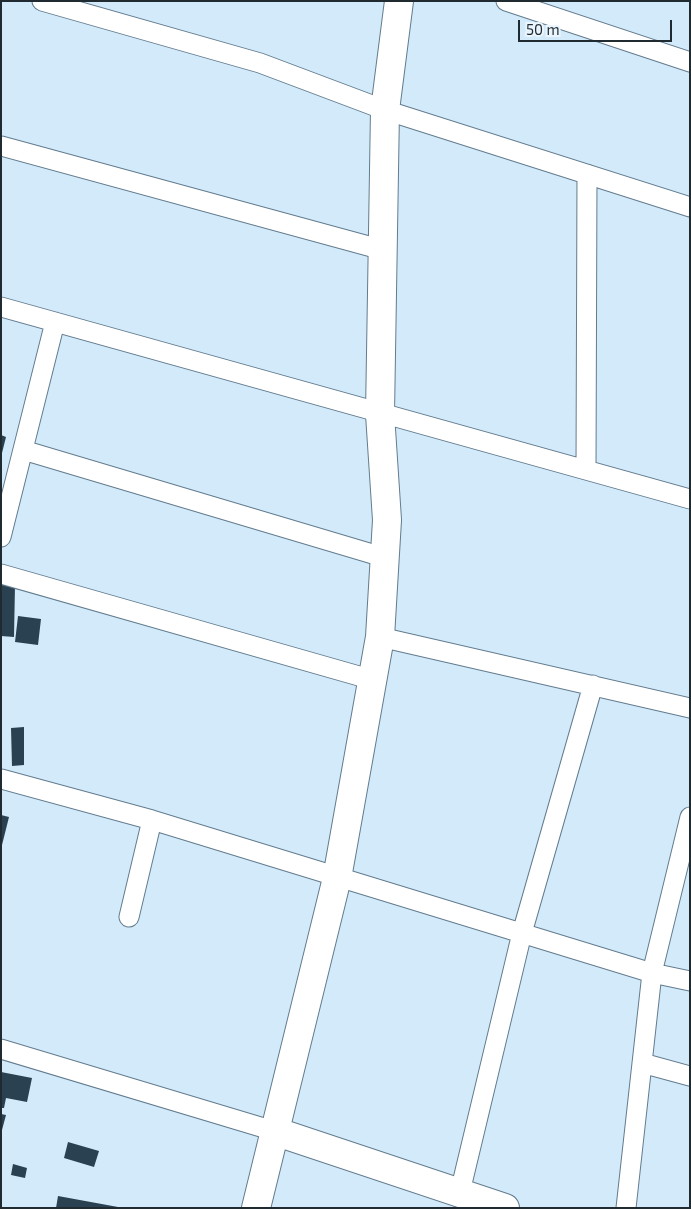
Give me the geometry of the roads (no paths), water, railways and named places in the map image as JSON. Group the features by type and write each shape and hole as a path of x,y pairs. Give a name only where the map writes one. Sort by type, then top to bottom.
{"street":[{"path":"42,1 260,63 385,110 690,207"},
{"path":"256,1208 337,878 380,637 387,520 380,414 385,110 399,1"},
{"path":"506,1 690,62"},
{"path":"1,146 383,250"},
{"path":"586,469 587,174"},
{"path":"1,307 690,499"},
{"path":"2,533 55,322"},
{"path":"23,450 386,558"},
{"path":"1,574 373,680"},
{"path":"380,637 690,708"},
{"path":"460,1192 522,933 593,685"},
{"path":"1,779 152,820 652,973 690,981"},
{"path":"626,1208 652,973 690,816"},
{"path":"129,917 152,820"},
{"path":"1,1049 274,1131 505,1208"},
{"path":"642,1063 690,1076"}]}
